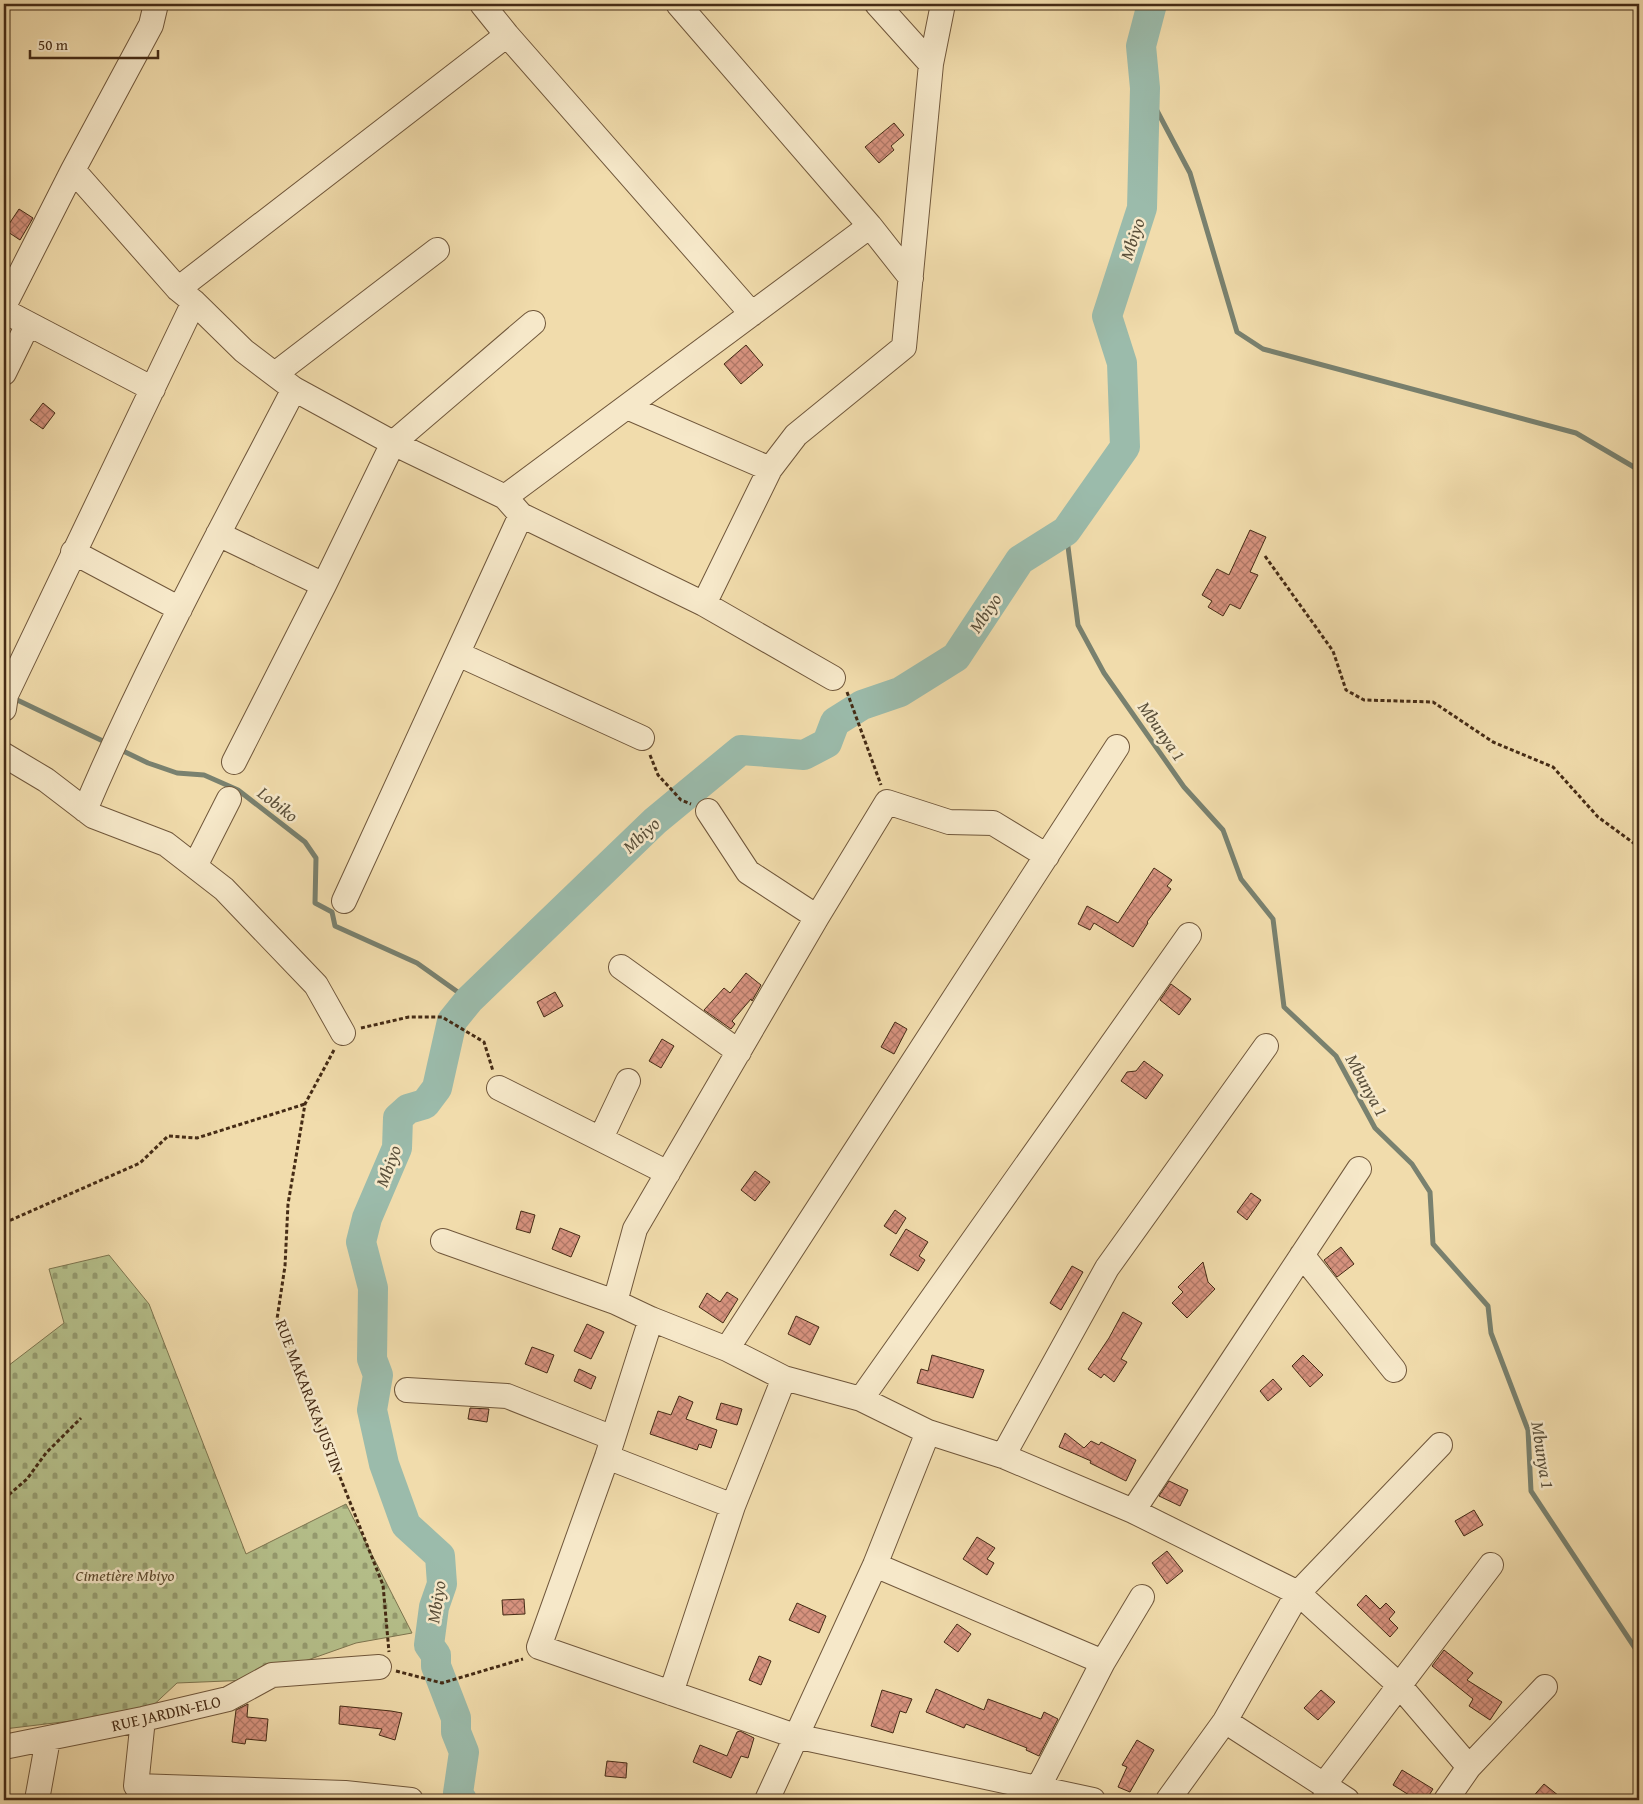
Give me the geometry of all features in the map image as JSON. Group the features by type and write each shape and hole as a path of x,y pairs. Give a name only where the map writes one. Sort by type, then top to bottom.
{"street":[{"path":"4,306 73,170 151,25 156,4"},
{"path":"482,4 507,35 752,314"},
{"path":"678,4 870,226 911,278"},
{"path":"877,4 931,64"},
{"path":"704,604 770,469 796,435 904,348 931,64 943,4"},
{"path":"4,709 6,695 73,552 153,389 186,295 507,35"},
{"path":"73,170 186,295 244,351 294,389 392,443 505,497 521,514 704,604 833,678"},
{"path":"505,497 870,226"},
{"path":"275,374 437,250"},
{"path":"4,311 153,389"},
{"path":"234,762 324,585 392,443 533,323"},
{"path":"4,372 28,324"},
{"path":"84,810 112,746 180,609 294,389"},
{"path":"627,406 770,469"},
{"path":"344,901 521,514"},
{"path":"218,534 324,585"},
{"path":"73,552 180,609"},
{"path":"458,654 642,738"},
{"path":"727,1349 1117,747"},
{"path":"4,755 46,780 93,816 166,844 224,889 316,986 343,1033"},
{"path":"195,866 229,799"},
{"path":"615,1302 635,1229 817,916 887,802 949,822 993,823 1047,856"},
{"path":"708,811 748,872 817,916"},
{"path":"861,1399 1189,935"},
{"path":"622,967 738,1052"},
{"path":"1003,1456 1107,1268 1266,1046"},
{"path":"601,1138 628,1081"},
{"path":"499,1088 668,1172"},
{"path":"1133,1511 1359,1169"},
{"path":"444,1241 615,1302 651,1319 727,1349 784,1378 861,1399 928,1432 1003,1456 1133,1511 1298,1593 1399,1685 1469,1767"},
{"path":"1302,1255 1394,1370"},
{"path":"651,1319 610,1448 539,1647 795,1736 1093,1800"},
{"path":"671,1693 733,1506 784,1378"},
{"path":"407,1390 506,1396 733,1506"},
{"path":"767,1800 875,1565 928,1432"},
{"path":"1168,1800 1225,1721 1298,1593 1440,1445"},
{"path":"875,1565 1104,1662"},
{"path":"1323,1786 1491,1565"},
{"path":"1038,1788 1104,1662 1142,1597"},
{"name":"RUE JARDIN-ELO","path":"4,1747 143,1719 228,1699 272,1675 385,1668"},
{"path":"1446,1800 1469,1767 1545,1687"},
{"path":"143,1719 136,1793 345,1793 412,1800"},
{"path":"1225,1721 1323,1786 1348,1800"},
{"path":"37,1800 48,1739"}],"path":[{"path":"1265,556 1333,651 1346,690 1364,700 1433,702 1493,742 1553,766 1598,817 1639,847"},
{"path":"851,702 887,802"},
{"path":"642,738 658,775 681,800 708,811"},
{"path":"343,1033 409,1017 442,1017 484,1042 499,1088"},
{"name":"RUE MAKARAKA JUSTIN","path":"343,1033 305,1104 288,1204 285,1266 277,1319 383,1584 385,1668"},
{"path":"4,1224 140,1163 168,1136 197,1138 305,1104"},
{"path":"4,1499 26,1480 46,1453 81,1418"},
{"path":"385,1668 442,1683 530,1657 539,1647"}],"green space":[{"name":"Cimetière Mbiyo","path":"109,1255 149,1304 246,1554 346,1504 412,1633 356,1643 251,1680 177,1683 146,1712 4,1729 4,1422 6,1420 4,1415 4,1369 64,1323 49,1269"}],"building":[{"path":"894,123 904,135 891,146 894,150 879,163 865,147"},
{"path":"19,209 33,218 20,240 5,230"},
{"path":"746,345 763,365 741,384 724,364"},
{"path":"43,403 55,413 43,429 30,420"},
{"path":"1250,530 1266,537 1250,572 1258,575 1240,609 1230,604 1223,616 1208,607 1212,601 1202,595 1217,569 1229,575"},
{"path":"1154,868 1172,880 1167,886 1171,889 1147,922 1133,947 1094,923 1090,930 1078,924 1087,906 1118,923"},
{"path":"746,973 761,985 752,1001 751,999 732,1021 735,1024 731,1029 704,1010 724,988 730,993"},
{"path":"1171,984 1191,999 1179,1015 1160,1000"},
{"path":"555,992 563,1006 544,1017 537,1002"},
{"path":"895,1022 907,1029 894,1054 881,1047"},
{"path":"662,1039 674,1046 661,1068 649,1061"},
{"path":"1144,1061 1163,1075 1146,1099 1121,1081 1127,1072 1136,1071"},
{"path":"755,1171 770,1182 755,1201 741,1190"},
{"path":"1251,1193 1261,1200 1247,1220 1237,1212"},
{"path":"895,1210 906,1218 896,1234 884,1226"},
{"path":"521,1211 535,1215 530,1233 516,1229"},
{"path":"560,1228 580,1236 571,1257 552,1249"},
{"path":"906,1229 928,1242 919,1256 925,1260 918,1271 890,1255"},
{"path":"1341,1247 1354,1264 1337,1277 1324,1260"},
{"path":"1203,1262 1208,1282 1215,1289 1187,1318 1172,1303 1183,1292 1178,1287"},
{"path":"1072,1266 1083,1272 1061,1310 1050,1303"},
{"path":"727,1292 738,1299 723,1323 699,1307 707,1293 720,1302"},
{"path":"1123,1312 1142,1323 1121,1359 1127,1362 1114,1382 1104,1374 1101,1378 1088,1369 1109,1338"},
{"path":"796,1316 819,1327 810,1345 788,1334"},
{"path":"587,1324 604,1332 591,1359 574,1351"},
{"path":"532,1347 554,1355 547,1373 525,1364"},
{"path":"932,1355 984,1370 973,1398 917,1383 921,1369 928,1371"},
{"path":"1303,1355 1323,1375 1310,1387 1292,1366"},
{"path":"579,1369 596,1377 591,1389 574,1381"},
{"path":"1273,1379 1282,1389 1268,1401 1260,1391"},
{"path":"679,1396 693,1402 686,1419 717,1430 711,1448 699,1444 697,1450 650,1434 658,1411 671,1415"},
{"path":"721,1403 742,1409 737,1425 716,1419"},
{"path":"470,1408 489,1409 487,1422 468,1419"},
{"path":"1065,1433 1084,1448 1091,1441 1099,1445 1101,1442 1136,1460 1126,1481 1090,1463 1091,1461 1059,1447"},
{"path":"1169,1481 1188,1490 1180,1506 1159,1496"},
{"path":"1474,1510 1483,1525 1464,1536 1455,1521"},
{"path":"977,1537 995,1548 987,1559 994,1563 987,1575 963,1559"},
{"path":"1167,1551 1183,1571 1167,1584 1152,1563"},
{"path":"1366,1595 1380,1609 1386,1603 1395,1612 1389,1619 1398,1628 1390,1637 1357,1605"},
{"path":"524,1599 525,1614 503,1615 502,1600"},
{"path":"797,1603 826,1616 819,1633 789,1620"},
{"path":"957,1624 971,1634 958,1652 944,1642"},
{"path":"1444,1650 1473,1673 1467,1680 1502,1702 1490,1720 1469,1706 1473,1699 1432,1666"},
{"path":"759,1656 771,1661 761,1685 749,1680"},
{"path":"936,1689 984,1710 988,1699 1041,1719 1044,1712 1058,1719 1039,1756 1026,1750 1027,1748 966,1724 964,1728 926,1712"},
{"path":"882,1690 912,1699 906,1713 900,1711 893,1733 871,1726"},
{"path":"1321,1690 1335,1702 1318,1720 1304,1708"},
{"path":"248,1704 247,1717 268,1719 266,1741 246,1739 245,1744 232,1742 236,1710"},
{"path":"340,1706 402,1713 395,1740 379,1735 382,1729 339,1724"},
{"path":"740,1731 754,1738 748,1758 741,1756 731,1778 693,1762 700,1745 727,1756 737,1732"},
{"path":"1137,1740 1154,1750 1130,1792 1118,1787 1127,1767 1122,1765"},
{"path":"607,1761 627,1763 626,1778 605,1776"},
{"path":"1402,1770 1433,1789 1426,1800 1417,1800 1393,1785"},
{"path":"1544,1784 1564,1800 1530,1800"}],"waterway":[{"name":"Mbiyo","path":"462,1800 458,1793 464,1752 456,1732 456,1718 436,1666 436,1655 429,1645 434,1607 442,1584 440,1556 406,1525 384,1464 372,1410 378,1375 372,1359 373,1288 361,1242 367,1218 397,1148 398,1118 408,1109 425,1104 437,1088 452,1021 469,1000 655,821 741,750 804,755 827,743 835,722 862,705 900,692 956,657 1020,560 1066,531 1125,447 1122,363 1107,316 1142,208 1145,88 1141,46 1152,4"},
{"path":"1145,88 1190,173 1237,332 1263,349 1576,433 1639,470"},
{"name":"Mbunya 1","path":"1066,531 1078,625 1104,673 1184,787 1223,830 1241,879 1273,919 1284,1007 1336,1056 1375,1128 1412,1164 1430,1192 1433,1244 1488,1306 1491,1333 1528,1430 1531,1491 1639,1654"},
{"name":"Lobiko","path":"11,697 107,743"},
{"name":"Lobiko","path":"119,749 148,763 177,773 204,775 238,790 305,842 316,858 315,903 332,912 335,926 417,963 469,1000"}]}
